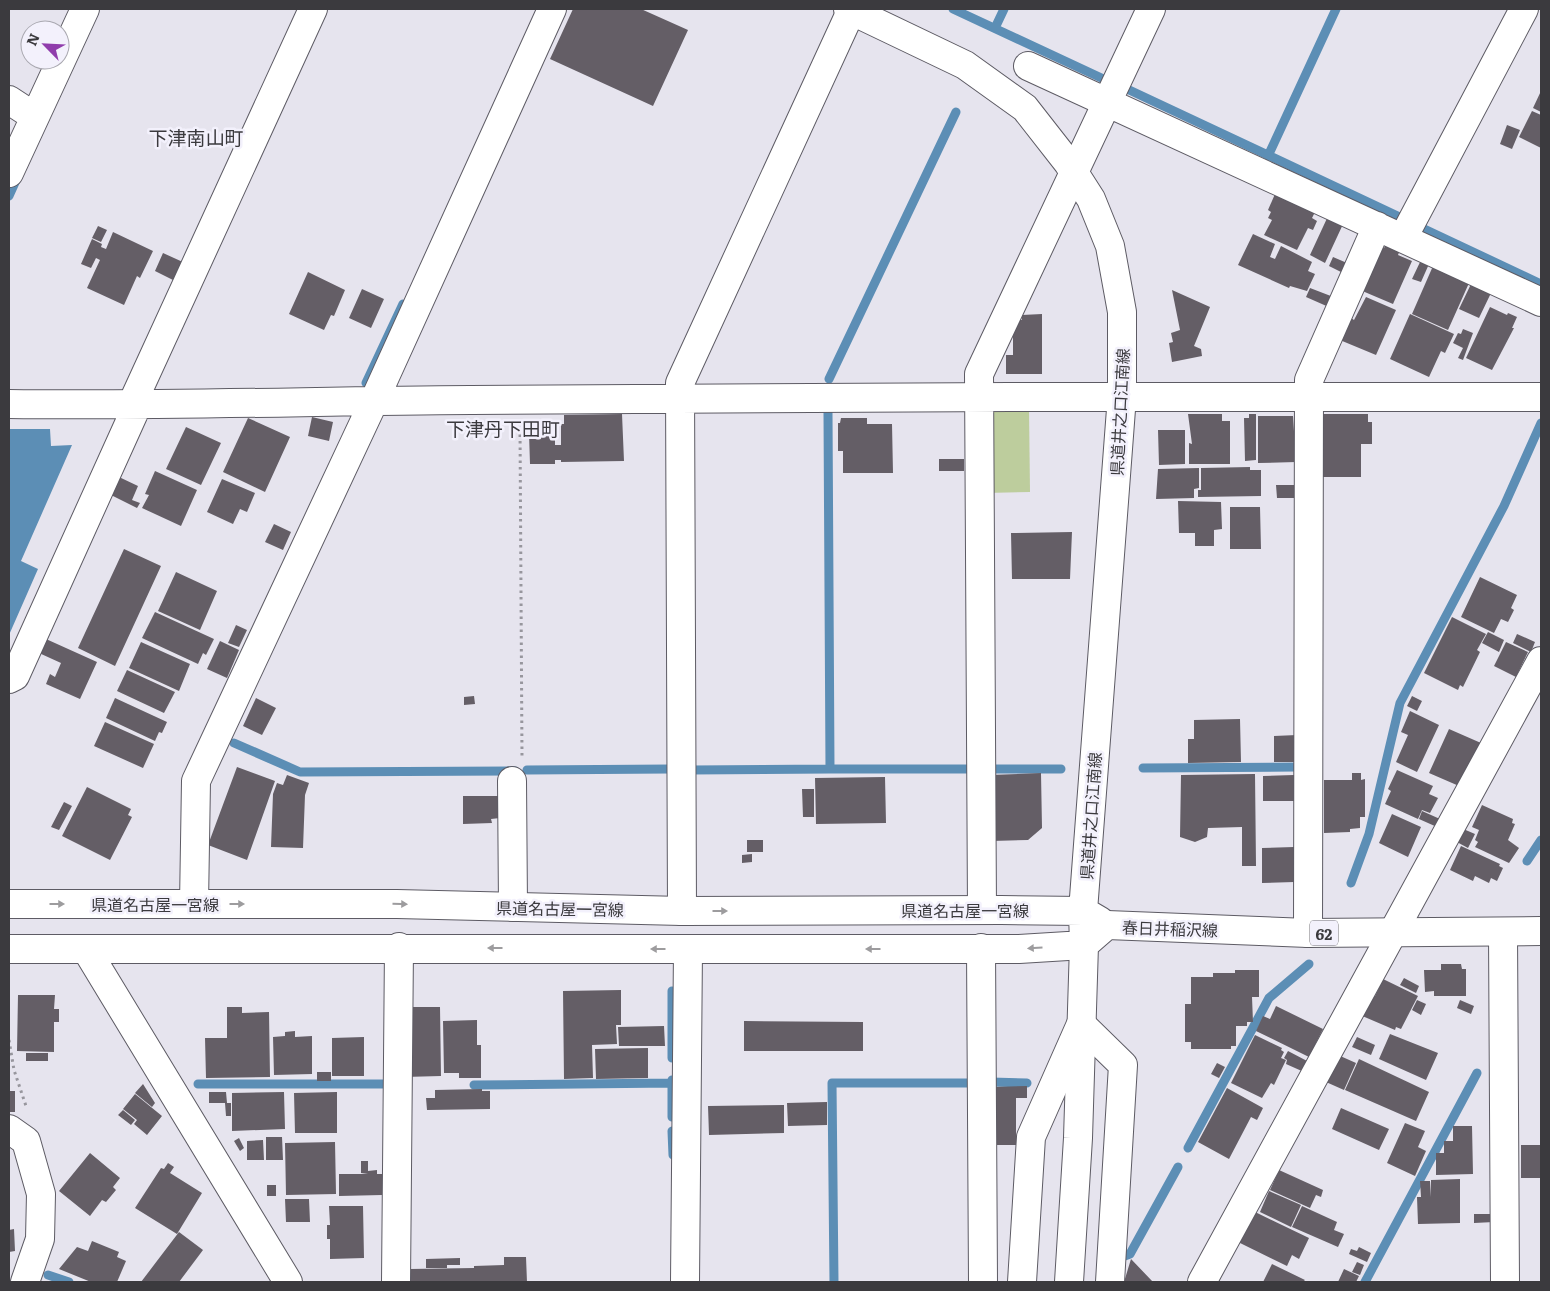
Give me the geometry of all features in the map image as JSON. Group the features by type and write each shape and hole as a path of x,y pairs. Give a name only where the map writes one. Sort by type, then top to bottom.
{"street":[{"path":"9,173 85,9"},
{"path":"9,679 15,676 313,9"},
{"path":"194,904 196,781 374,401 552,9"},
{"path":"682,911 680,383 850,9"},
{"name":"県道井之口江南線","path":"850,9 966,65 1025,108 1091,199 1110,246 1122,312 1122,396 1083,911 1084,945"},
{"path":"982,910 979,374 1151,9"},
{"path":"1403,238 1524,9"},
{"path":"1028,66 1541,302"},
{"path":"9,100 35,117"},
{"path":"1308,933 1309,380 1377,226"},
{"path":"9,404 134,406 680,398 1541,397"},
{"path":"1202,1282 1541,661"},
{"path":"512,781 513,907"},
{"name":"県道名古屋一宮線","path":"9,904 397,904 682,911 1083,911 1107,925"},
{"name":"春日井稲沢線","path":"1084,945 1107,925 1308,933 1541,931"},
{"path":"1502,932 1505,1282"},
{"path":"9,949 398,947 688,949 981,948 1084,945 1078,1138 1070,1282"},
{"path":"396,1282 398,947"},
{"path":"981,948 983,1282"},
{"path":"86,949 288,1282"},
{"path":"685,1282 688,949"},
{"path":"1022,1282 1031,1137 1081,1024"},
{"path":"1081,1024 1123,1065 1110,1282"},
{"path":"17,1135 42,1194 40,1239 26,1282"}],"path":[{"path":"512,781 522,773 520,400"},
{"path":"9,1040 14,1070 28,1112 17,1135"}],"green space":[{"path":"995,408 1029,408 1030,492 985,493 985,420"}],"water":[{"path":"9,429 50,429 51,446 72,445 21,561 38,569 9,635"}],"building":[{"path":"573,9 641,9 688,30 653,106 550,59"},
{"path":"1541,91 1541,112 1533,108"},
{"path":"1532,111 1541,115 1541,148 1519,137"},
{"path":"1507,125 1520,130 1512,149 1500,144"},
{"path":"1275,194 1315,212 1312,218 1317,221 1313,230 1308,228 1297,250 1264,235 1272,220 1268,218 1271,212 1268,210"},
{"path":"1329,214 1344,222 1325,263 1310,255"},
{"path":"98,226 107,230 101,242 92,238"},
{"path":"113,232 153,251 140,278 137,276 124,305 87,288 100,260 96,258 91,268 81,264 92,239 102,244 101,247 106,249"},
{"path":"1253,234 1275,244 1270,257 1275,259 1281,246 1312,262 1308,271 1315,274 1307,291 1290,286 1289,288 1238,265"},
{"path":"1386,244 1400,250 1398,255 1412,261 1393,304 1360,290 1380,246 1384,248"},
{"path":"163,253 185,263 177,282 155,271"},
{"path":"1333,257 1347,263 1343,273 1329,266"},
{"path":"1421,260 1429,264 1421,282 1412,279"},
{"path":"1433,266 1469,283 1448,330 1412,314"},
{"path":"308,272 345,290 334,316 331,315 324,330 289,314"},
{"path":"1471,284 1491,293 1479,318 1459,309"},
{"path":"1310,288 1336,298 1331,308 1306,297"},
{"path":"362,289 384,299 371,328 349,318"},
{"path":"1172,290 1210,307 1194,346 1201,349 1202,356 1172,362 1169,343 1173,342 1171,333 1180,330"},
{"path":"1366,297 1396,310 1376,355 1335,338 1351,318 1354,320"},
{"path":"1490,307 1507,315 1508,313 1517,317 1512,328 1514,328 1492,370 1466,358"},
{"path":"1042,314 1042,374 1006,374 1006,355 1013,355 1013,329 1017,320 1022,320 1022,315"},
{"path":"1410,314 1454,334 1445,353 1441,351 1429,377 1390,359"},
{"path":"1463,329 1473,333 1463,360 1458,358 1463,348 1453,343 1458,333 1461,334"},
{"path":"622,414 624,461 561,462 561,460 555,460 555,464 530,464 529,433 555,432 555,445 561,445 561,424 564,424 564,415"},
{"path":"1188,414 1222,414 1222,421 1230,421 1230,464 1189,464 1189,443 1192,444"},
{"path":"1249,414 1256,414 1256,460 1245,461 1244,418 1249,418"},
{"path":"1322,414 1368,414 1368,422 1372,422 1372,444 1361,444 1361,477 1323,477"},
{"path":"1258,416 1293,416 1296,462 1258,463"},
{"path":"312,417 333,422 329,441 308,436"},
{"path":"248,418 290,437 265,492 223,472"},
{"path":"841,418 867,418 867,424 892,424 893,473 843,473 843,451 838,451 838,423 840,423"},
{"path":"186,427 221,443 201,485 166,469"},
{"path":"1158,430 1185,430 1185,464 1159,465"},
{"path":"939,459 964,459 964,471 939,471"},
{"path":"1250,467 1250,470 1261,470 1261,496 1198,497 1198,490 1201,490 1201,468"},
{"path":"1199,468 1199,488 1194,489 1194,498 1156,499 1158,469"},
{"path":"155,471 197,490 181,526 142,508 149,495 145,494"},
{"path":"119,477 138,486 132,500 140,503 137,508 111,495"},
{"path":"222,479 255,493 247,512 240,509 233,524 207,512"},
{"path":"1276,485 1296,485 1296,498 1277,498"},
{"path":"1178,501 1221,502 1222,529 1214,530 1214,546 1195,546 1195,533 1179,533"},
{"path":"1230,507 1260,507 1261,549 1230,549"},
{"path":"274,524 291,532 283,550 265,542"},
{"path":"1072,532 1070,579 1012,579 1011,533"},
{"path":"124,549 161,566 115,666 78,648"},
{"path":"176,572 217,591 200,630 158,611"},
{"path":"1480,577 1517,595 1511,608 1514,610 1508,622 1501,619 1494,633 1461,617"},
{"path":"155,612 214,639 206,655 203,653 198,664 142,638"},
{"path":"1452,617 1486,634 1477,650 1480,652 1463,687 1460,685 1458,690 1424,673"},
{"path":"236,625 247,630 239,647 228,643"},
{"path":"1488,632 1504,640 1499,652 1482,643"},
{"path":"1517,634 1535,642 1531,652 1513,643"},
{"path":"46,639 97,662 80,699 46,684 50,674 55,677 61,663 39,653"},
{"path":"220,641 239,650 227,678 207,669"},
{"path":"141,642 190,664 179,691 129,668"},
{"path":"1506,642 1528,652 1516,677 1494,666"},
{"path":"127,670 175,692 164,713 117,691"},
{"path":"474,696 475,704 464,705 464,697"},
{"path":"1412,696 1422,701 1417,711 1407,706"},
{"path":"115,698 167,722 162,733 159,732 155,741 106,718"},
{"path":"256,698 276,708 262,735 243,726"},
{"path":"1410,711 1439,725 1417,772 1396,762 1408,735 1401,732"},
{"path":"1240,719 1241,762 1188,763 1188,739 1194,739 1194,720"},
{"path":"105,722 154,744 143,768 94,746"},
{"path":"1449,729 1481,743 1459,786 1429,773"},
{"path":"1297,735 1297,762 1274,762 1274,736"},
{"path":"237,767 275,781 247,860 208,845"},
{"path":"1397,770 1433,786 1429,794 1438,798 1430,813 1422,810 1418,819 1385,804 1391,791 1388,789"},
{"path":"1041,773 1042,828 1028,840 991,841 989,775"},
{"path":"1352,773 1361,773 1361,780 1365,779 1365,817 1360,817 1360,828 1350,829 1350,832 1324,833 1324,780 1352,780"},
{"path":"1255,774 1256,866 1242,866 1242,827 1208,828 1207,837 1195,842 1180,837 1181,775"},
{"path":"287,775 309,783 305,795 303,848 271,847 273,794 277,783 283,785"},
{"path":"1294,775 1294,801 1263,801 1263,776"},
{"path":"885,777 886,823 816,824 815,778"},
{"path":"87,787 131,809 128,815 132,817 110,860 62,836"},
{"path":"802,789 814,789 814,817 803,817"},
{"path":"463,796 499,796 500,818 491,819 492,823 463,824"},
{"path":"64,802 72,806 59,830 51,827"},
{"path":"1482,805 1513,819 1512,823 1515,824 1508,840 1519,848 1509,863 1475,847 1478,842 1475,840 1479,830 1472,827"},
{"path":"1422,811 1440,819 1437,827 1419,819"},
{"path":"1392,814 1421,827 1408,857 1379,843"},
{"path":"1461,828 1475,834 1468,848 1455,841"},
{"path":"747,840 763,840 763,852 747,852"},
{"path":"1461,846 1500,864 1499,866 1503,868 1497,881 1491,878 1489,883 1475,876 1473,881 1450,870"},
{"path":"1294,847 1294,853 1297,853 1297,876 1294,876 1294,882 1262,883 1262,848"},
{"path":"752,854 752,862 742,863 742,855"},
{"path":"1441,964 1461,964 1462,969 1466,969 1466,996 1434,996 1434,991 1425,992 1424,970 1441,970"},
{"path":"1235,970 1259,970 1259,997 1252,997 1253,1022 1247,1022 1247,1026 1236,1026 1236,1046 1231,1046 1231,1049 1191,1049 1191,1042 1185,1042 1185,1004 1191,1004 1191,977 1213,977 1213,973 1235,973"},
{"path":"1404,978 1419,986 1416,993 1400,985"},
{"path":"1383,979 1418,996 1401,1029 1396,1027 1395,1030 1360,1015 1371,994 1375,996"},
{"path":"621,990 621,1025 616,1025 617,1044 592,1045 593,1078 564,1079 563,991"},
{"path":"18,995 55,995 54,1009 59,1009 59,1022 54,1022 54,1052 17,1051"},
{"path":"1417,1000 1426,1004 1421,1015 1412,1010"},
{"path":"1460,1000 1474,1006 1471,1014 1457,1008"},
{"path":"1276,1006 1323,1029 1309,1057 1256,1031 1263,1016 1270,1019"},
{"path":"227,1007 242,1007 242,1013 269,1012 270,1077 206,1078 205,1038 227,1038"},
{"path":"403,1007 440,1007 441,1076 404,1077"},
{"path":"477,1020 477,1045 481,1045 481,1078 459,1078 459,1073 444,1073 443,1021"},
{"path":"744,1021 863,1022 863,1051 744,1051"},
{"path":"664,1026 665,1046 619,1046 618,1027"},
{"path":"295,1031 295,1037 312,1036 312,1074 274,1075 273,1037 285,1036 285,1032"},
{"path":"1390,1034 1438,1053 1426,1080 1379,1059"},
{"path":"1255,1035 1282,1048 1281,1050 1284,1052 1281,1058 1286,1060 1274,1085 1271,1083 1262,1098 1231,1083"},
{"path":"364,1037 364,1076 332,1076 332,1038"},
{"path":"1357,1037 1375,1045 1371,1055 1352,1047"},
{"path":"648,1048 648,1078 596,1079 595,1049"},
{"path":"1288,1051 1309,1062 1304,1072 1286,1064 1287,1060 1284,1058"},
{"path":"26,1053 48,1053 48,1061 26,1061"},
{"path":"1338,1055 1356,1063 1344,1090 1326,1082"},
{"path":"1359,1059 1429,1092 1416,1121 1345,1090"},
{"path":"1217,1063 1225,1067 1219,1078 1211,1074"},
{"path":"317,1072 331,1072 331,1081 317,1081"},
{"path":"143,1084 155,1103 152,1107 135,1093"},
{"path":"1027,1086 1027,1098 1016,1098 1016,1139 1021,1139 1017,1145 992,1145 992,1087"},
{"path":"1227,1088 1263,1108 1257,1120 1251,1117 1229,1159 1198,1142"},
{"path":"482,1089 482,1091 490,1091 490,1109 427,1110 426,1098 435,1098 435,1090"},
{"path":"9,1091 15,1091 15,1112 9,1112"},
{"path":"209,1092 226,1092 227,1103 209,1103"},
{"path":"284,1092 285,1129 232,1131 232,1093"},
{"path":"337,1092 337,1133 295,1133 294,1093"},
{"path":"135,1094 162,1116 147,1135 134,1124 137,1120 123,1109"},
{"path":"827,1102 827,1125 788,1126 787,1103"},
{"path":"225,1103 231,1103 231,1116 226,1116"},
{"path":"784,1105 784,1133 709,1135 708,1106"},
{"path":"1341,1108 1389,1129 1379,1150 1332,1129"},
{"path":"123,1110 135,1120 131,1125 118,1115"},
{"path":"1405,1123 1425,1131 1418,1147 1426,1151 1415,1176 1387,1163"},
{"path":"1453,1126 1472,1126 1473,1174 1436,1175 1436,1153 1444,1153 1444,1141 1453,1141"},
{"path":"266,1137 282,1137 283,1160 266,1160"},
{"path":"239,1138 244,1148 240,1151 234,1141"},
{"path":"263,1140 264,1160 247,1160 247,1141"},
{"path":"335,1142 336,1194 286,1195 285,1143"},
{"path":"1521,1145 1541,1145 1541,1178 1521,1178"},
{"path":"90,1153 120,1178 113,1187 116,1190 106,1202 102,1200 90,1216 59,1191"},
{"path":"361,1161 368,1161 368,1171 377,1170 377,1174 382,1174 382,1195 339,1196 339,1174 368,1174 361,1173"},
{"path":"168,1163 174,1167 170,1173 202,1193 177,1234 135,1208 161,1168 164,1169"},
{"path":"1279,1170 1323,1190 1321,1197 1316,1195 1310,1208 1270,1190"},
{"path":"1460,1179 1460,1223 1418,1224 1417,1197 1421,1197 1420,1181 1430,1181 1431,1197 1431,1180"},
{"path":"267,1185 276,1185 276,1196 267,1196"},
{"path":"1269,1191 1301,1205 1291,1227 1260,1212"},
{"path":"285,1199 309,1199 310,1222 286,1222"},
{"path":"329,1206 363,1206 364,1258 330,1259 330,1239 327,1239 327,1225 330,1225"},
{"path":"1302,1206 1337,1222 1334,1230 1344,1234 1338,1247 1292,1227"},
{"path":"1253,1211 1309,1238 1299,1259 1292,1255 1287,1266 1238,1242"},
{"path":"1474,1214 1494,1214 1494,1222 1474,1223"},
{"path":"14,1229 15,1251 9,1252 9,1230"},
{"path":"179,1232 203,1250 179,1282 141,1282"},
{"path":"92,1241 119,1252 117,1257 126,1261 117,1282 91,1282 59,1269 77,1247 88,1251"},
{"path":"1359,1247 1371,1253 1367,1262 1349,1254 1351,1249 1357,1251"},
{"path":"504,1257 526,1257 527,1282 410,1282 410,1269 474,1268 474,1266 504,1265"},
{"path":"460,1258 460,1265 447,1265 447,1268 426,1268 426,1259"},
{"path":"1131,1259 1153,1282 1124,1282"},
{"path":"1357,1262 1364,1265 1360,1275 1352,1272"},
{"path":"1272,1264 1305,1280 1303,1282 1263,1282"},
{"path":"1344,1269 1359,1276 1356,1282 1338,1282"}],"waterway":[{"path":"953,9 1110,82"},
{"path":"995,28 1004,9"},
{"path":"1268,156 1336,9"},
{"path":"1125,88 1404,219"},
{"path":"829,379 956,112"},
{"path":"9,196 18,176"},
{"path":"1420,227 1541,284"},
{"path":"366,383 403,304"},
{"path":"828,413 830,769 971,769"},
{"path":"1351,883 1369,834 1400,703 1504,506 1541,423"},
{"path":"234,743 300,772 515,771"},
{"path":"1143,768 1297,767"},
{"path":"527,770 670,769"},
{"path":"691,770 830,769"},
{"path":"989,769 1061,769"},
{"path":"1527,861 1541,840"},
{"path":"1188,1148 1269,998 1309,964"},
{"path":"672,991 672,1058"},
{"path":"1365,1282 1477,1073"},
{"path":"672,1080 672,1117"},
{"path":"991,1082 1027,1083"},
{"path":"474,1085 672,1083"},
{"path":"834,1282 832,1083 973,1083"},
{"path":"198,1084 384,1084"},
{"path":"672,1131 673,1155"},
{"path":"1122,1257 1130,1254 1178,1167"},
{"path":"48,1275 69,1282"}],"district":[{"name":"下津南山町","path":"196,137"},
{"name":"下津丹下田町","path":"503,428"}]}
